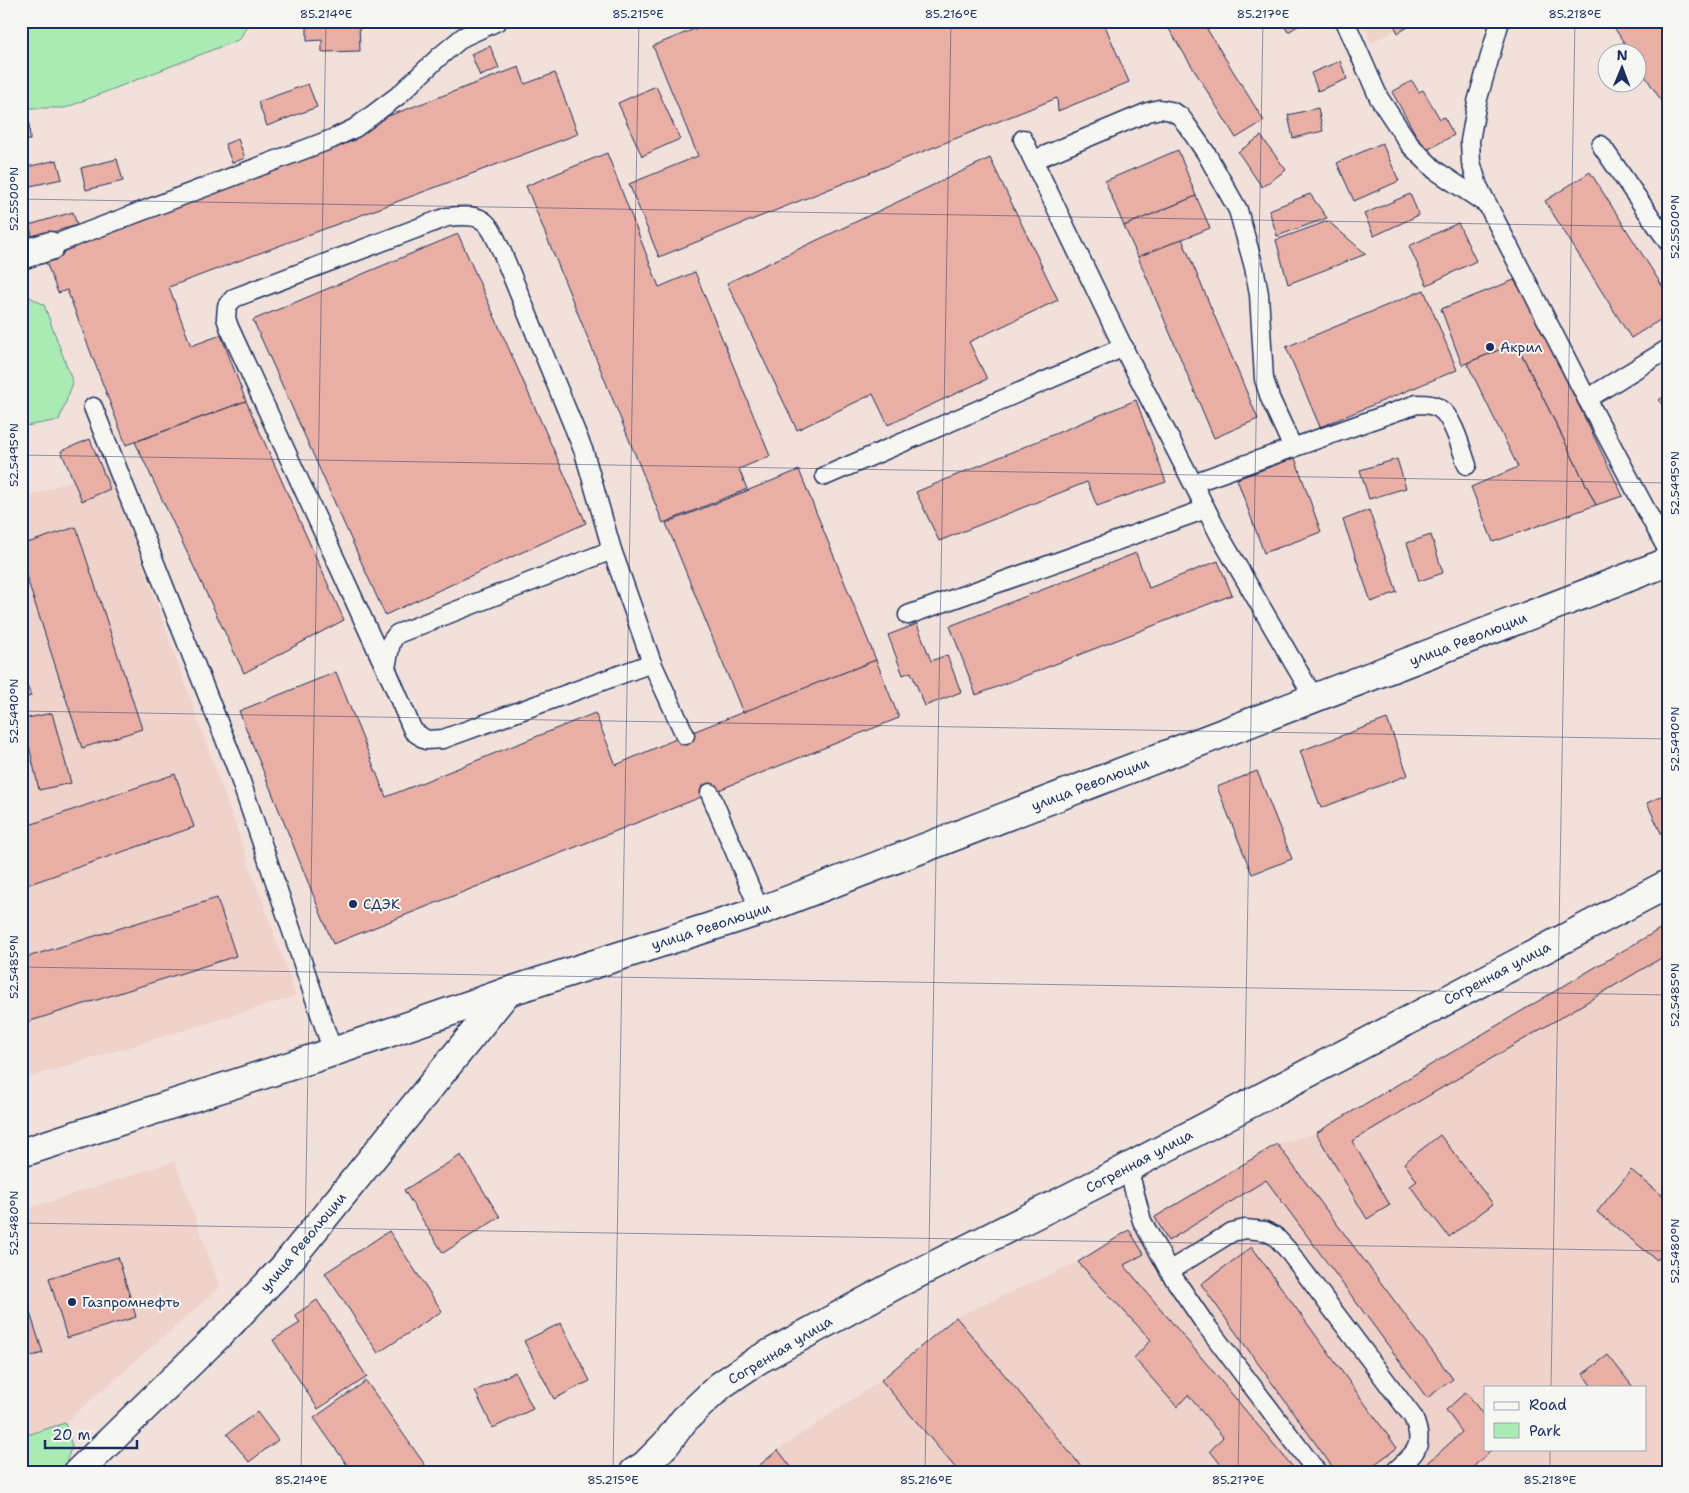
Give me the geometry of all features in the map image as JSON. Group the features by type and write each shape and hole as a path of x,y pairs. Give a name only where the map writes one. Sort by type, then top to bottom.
{"main road":[{"path":"21,255 50,246"},
{"name":"улица Революции","path":"21,1153 334,1052 507,992 760,911 1668,562"},
{"name":"Согренная улица","path":"634,1472 645,1465 666,1444 684,1420 721,1385 758,1360 896,1284 1128,1167 1668,884"},
{"name":"улица Революции","path":"78,1472 284,1268 507,992"}],"lane":[{"path":"50,246 332,140 355,128 400,95 439,57 463,37 498,21"},
{"path":"1345,21 1380,98 1410,145 1435,170 1488,206"},
{"path":"1500,21 1477,102 1470,141 1471,162 1478,186 1587,400 1668,550"},
{"path":"1034,160 1148,112 1160,109 1171,111 1186,124 1224,182 1238,210 1254,267 1259,294 1264,379 1270,398 1292,448"},
{"path":"1023,139 1124,347 1221,538 1314,698"},
{"path":"1601,145 1668,242"},
{"path":"652,663 443,739 426,740 413,731 229,327 226,318 227,306 234,298 447,217 462,216 484,220 490,226 502,252 584,452 612,550 652,663 685,735"},
{"path":"825,476 1124,347"},
{"path":"1587,400 1668,348"},
{"path":"1193,483 1417,404 1429,404 1440,408 1448,416 1467,466"},
{"path":"94,407 236,767 334,1052"},
{"path":"908,615 1206,509"},
{"path":"389,676 386,668 389,652 391,642 397,634 612,550"},
{"path":"710,793 760,911"},
{"path":"1128,1167 1142,1221 1169,1271 1203,1321 1317,1472"},
{"path":"1169,1271 1232,1232 1255,1229 1266,1230 1275,1236 1287,1249 1413,1417 1419,1431 1418,1444 1414,1454 1394,1472"}],"shaded area":[{"path":"1361,21 1411,21 1371,43"},
{"path":"108,466 296,996 21,1080 21,500"},
{"path":"1668,924 1668,1472 751,1472 778,1450 881,1380 956,1317 1078,1262 1277,1144 1316,1133"},
{"path":"175,1161 220,1287 65,1423 21,1437 21,1211"}],"green space":[{"path":"21,21 249,21 240,39 65,108 21,108"},
{"path":"21,292 44,305 73,383 59,420 21,427"},
{"path":"65,1423 72,1446 64,1467 59,1472 21,1472 21,1437"}],"building":[{"path":"714,21 1103,21 1129,82 1058,111 1057,98 659,257 629,184 698,156 653,46"},
{"path":"1164,21 1202,21 1264,121 1236,138"},
{"path":"1281,21 1306,21 1288,32"},
{"path":"1392,21 1418,21 1398,33"},
{"path":"1610,21 1668,21 1668,111 1646,77 1646,42 1624,42"},
{"path":"359,22 360,51 322,52 322,40 307,41 307,23"},
{"path":"490,46 499,68 480,76 471,54"},
{"path":"1340,61 1347,79 1318,91 1311,73"},
{"path":"519,67 525,84 555,73 578,134 169,287 191,346 221,335 246,401 126,445 67,290 58,293 44,257 355,140 351,130"},
{"path":"1412,81 1419,92 1423,90 1440,119 1444,117 1454,135 1425,151 1392,92"},
{"path":"308,84 317,107 267,126 258,102"},
{"path":"656,86 680,139 642,156 618,103"},
{"path":"1318,108 1323,131 1293,138 1288,115"},
{"path":"29,121 30,140 21,141 21,122"},
{"path":"1261,136 1286,170 1262,187 1238,152"},
{"path":"238,139 245,158 232,163 225,144"},
{"path":"1382,143 1399,181 1354,201 1337,163"},
{"path":"1178,150 1196,196 1124,226 1105,181"},
{"path":"607,153 659,287 695,272 770,456 739,469 747,489 663,523 526,186"},
{"path":"990,158 1058,300 969,342 987,379 888,425 873,394 797,430 727,283"},
{"path":"117,159 123,181 86,190 81,168"},
{"path":"57,160 62,179 26,187 22,168"},
{"path":"1590,172 1668,295 1668,315 1631,338 1545,201"},
{"path":"1310,194 1327,218 1277,236 1269,210"},
{"path":"1410,194 1419,215 1374,236 1364,214"},
{"path":"1196,196 1210,228 1138,257 1124,226"},
{"path":"73,212 77,225 33,238 29,225"},
{"path":"1328,221 1366,254 1288,284 1276,240"},
{"path":"1458,223 1476,261 1427,285 1409,246"},
{"path":"458,234 586,523 385,615 253,320"},
{"path":"1182,239 1258,419 1214,438 1138,257"},
{"path":"1514,280 1538,317 1538,322 1623,496 1596,505 1516,343 1462,365 1441,309"},
{"path":"1424,290 1457,370 1320,427 1286,347"},
{"path":"1516,343 1596,505 1493,542 1471,487 1518,467 1467,363"},
{"path":"1668,394 1668,414 1659,400"},
{"path":"1136,400 1166,482 1097,506 1087,482 939,541 916,492"},
{"path":"246,401 344,620 244,673 135,442"},
{"path":"90,439 110,489 82,501 61,451"},
{"path":"1295,458 1321,532 1264,553 1237,479"},
{"path":"1397,459 1406,488 1369,499 1360,470"},
{"path":"799,470 876,660 743,713 666,523"},
{"path":"1369,510 1397,592 1371,602 1343,520"},
{"path":"76,527 142,729 82,748 21,560 21,545"},
{"path":"1431,535 1443,573 1419,581 1407,543"},
{"path":"1136,553 1149,588 1218,561 1232,595 976,695 950,626"},
{"path":"917,624 931,661 947,655 961,692 925,706 911,672 903,675 888,635"},
{"path":"876,660 899,718 333,944 239,711 336,672 386,797 595,713 616,765 685,735"},
{"path":"21,668 31,696 21,699"},
{"path":"52,713 71,783 39,790 23,719"},
{"path":"1387,719 1408,775 1321,808 1300,751"},
{"path":"21,742 29,763 21,766"},
{"path":"1257,771 1292,859 1252,874 1217,787"},
{"path":"175,774 194,827 21,887 21,828"},
{"path":"1668,793 1668,846 1667,846 1647,803"},
{"path":"217,898 236,956 21,1024 21,959"},
{"path":"1668,924 1668,954 1352,1141 1390,1205 1367,1219 1316,1133"},
{"path":"1440,1135 1493,1204 1449,1237 1410,1186 1417,1181 1404,1163"},
{"path":"1277,1144 1453,1379 1427,1398 1266,1180 1168,1241 1155,1217"},
{"path":"461,1155 500,1217 443,1253 404,1190"},
{"path":"1631,1170 1668,1200 1668,1247 1657,1260 1597,1212"},
{"path":"1129,1230 1144,1254 1124,1265 1297,1472 1227,1472 1210,1451 1223,1437 1188,1395 1177,1407 1134,1358 1151,1340 1078,1262"},
{"path":"389,1231 442,1311 378,1353 325,1273"},
{"path":"1252,1247 1397,1448 1364,1472 1336,1472 1201,1284"},
{"path":"118,1257 136,1317 67,1338 49,1278"},
{"path":"21,1285 43,1353 21,1359"},
{"path":"317,1300 367,1377 318,1409 273,1340 300,1323 295,1315"},
{"path":"956,1317 1086,1472 959,1472 881,1380"},
{"path":"561,1323 590,1381 554,1399 524,1341"},
{"path":"1608,1355 1632,1386 1591,1386 1583,1374"},
{"path":"515,1372 533,1409 493,1428 475,1391"},
{"path":"366,1381 430,1472 352,1472 314,1418"},
{"path":"1466,1392 1484,1416 1484,1450 1491,1450 1468,1472 1418,1472 1462,1432 1446,1410"},
{"path":"257,1412 278,1440 249,1462 227,1434"},
{"path":"778,1450 795,1472 751,1472"}],"place":[{"name":"Акрил","path":"1490,347"},
{"name":"СДЭК","path":"353,904"},
{"name":"Газпромнефть","path":"72,1302"}]}
